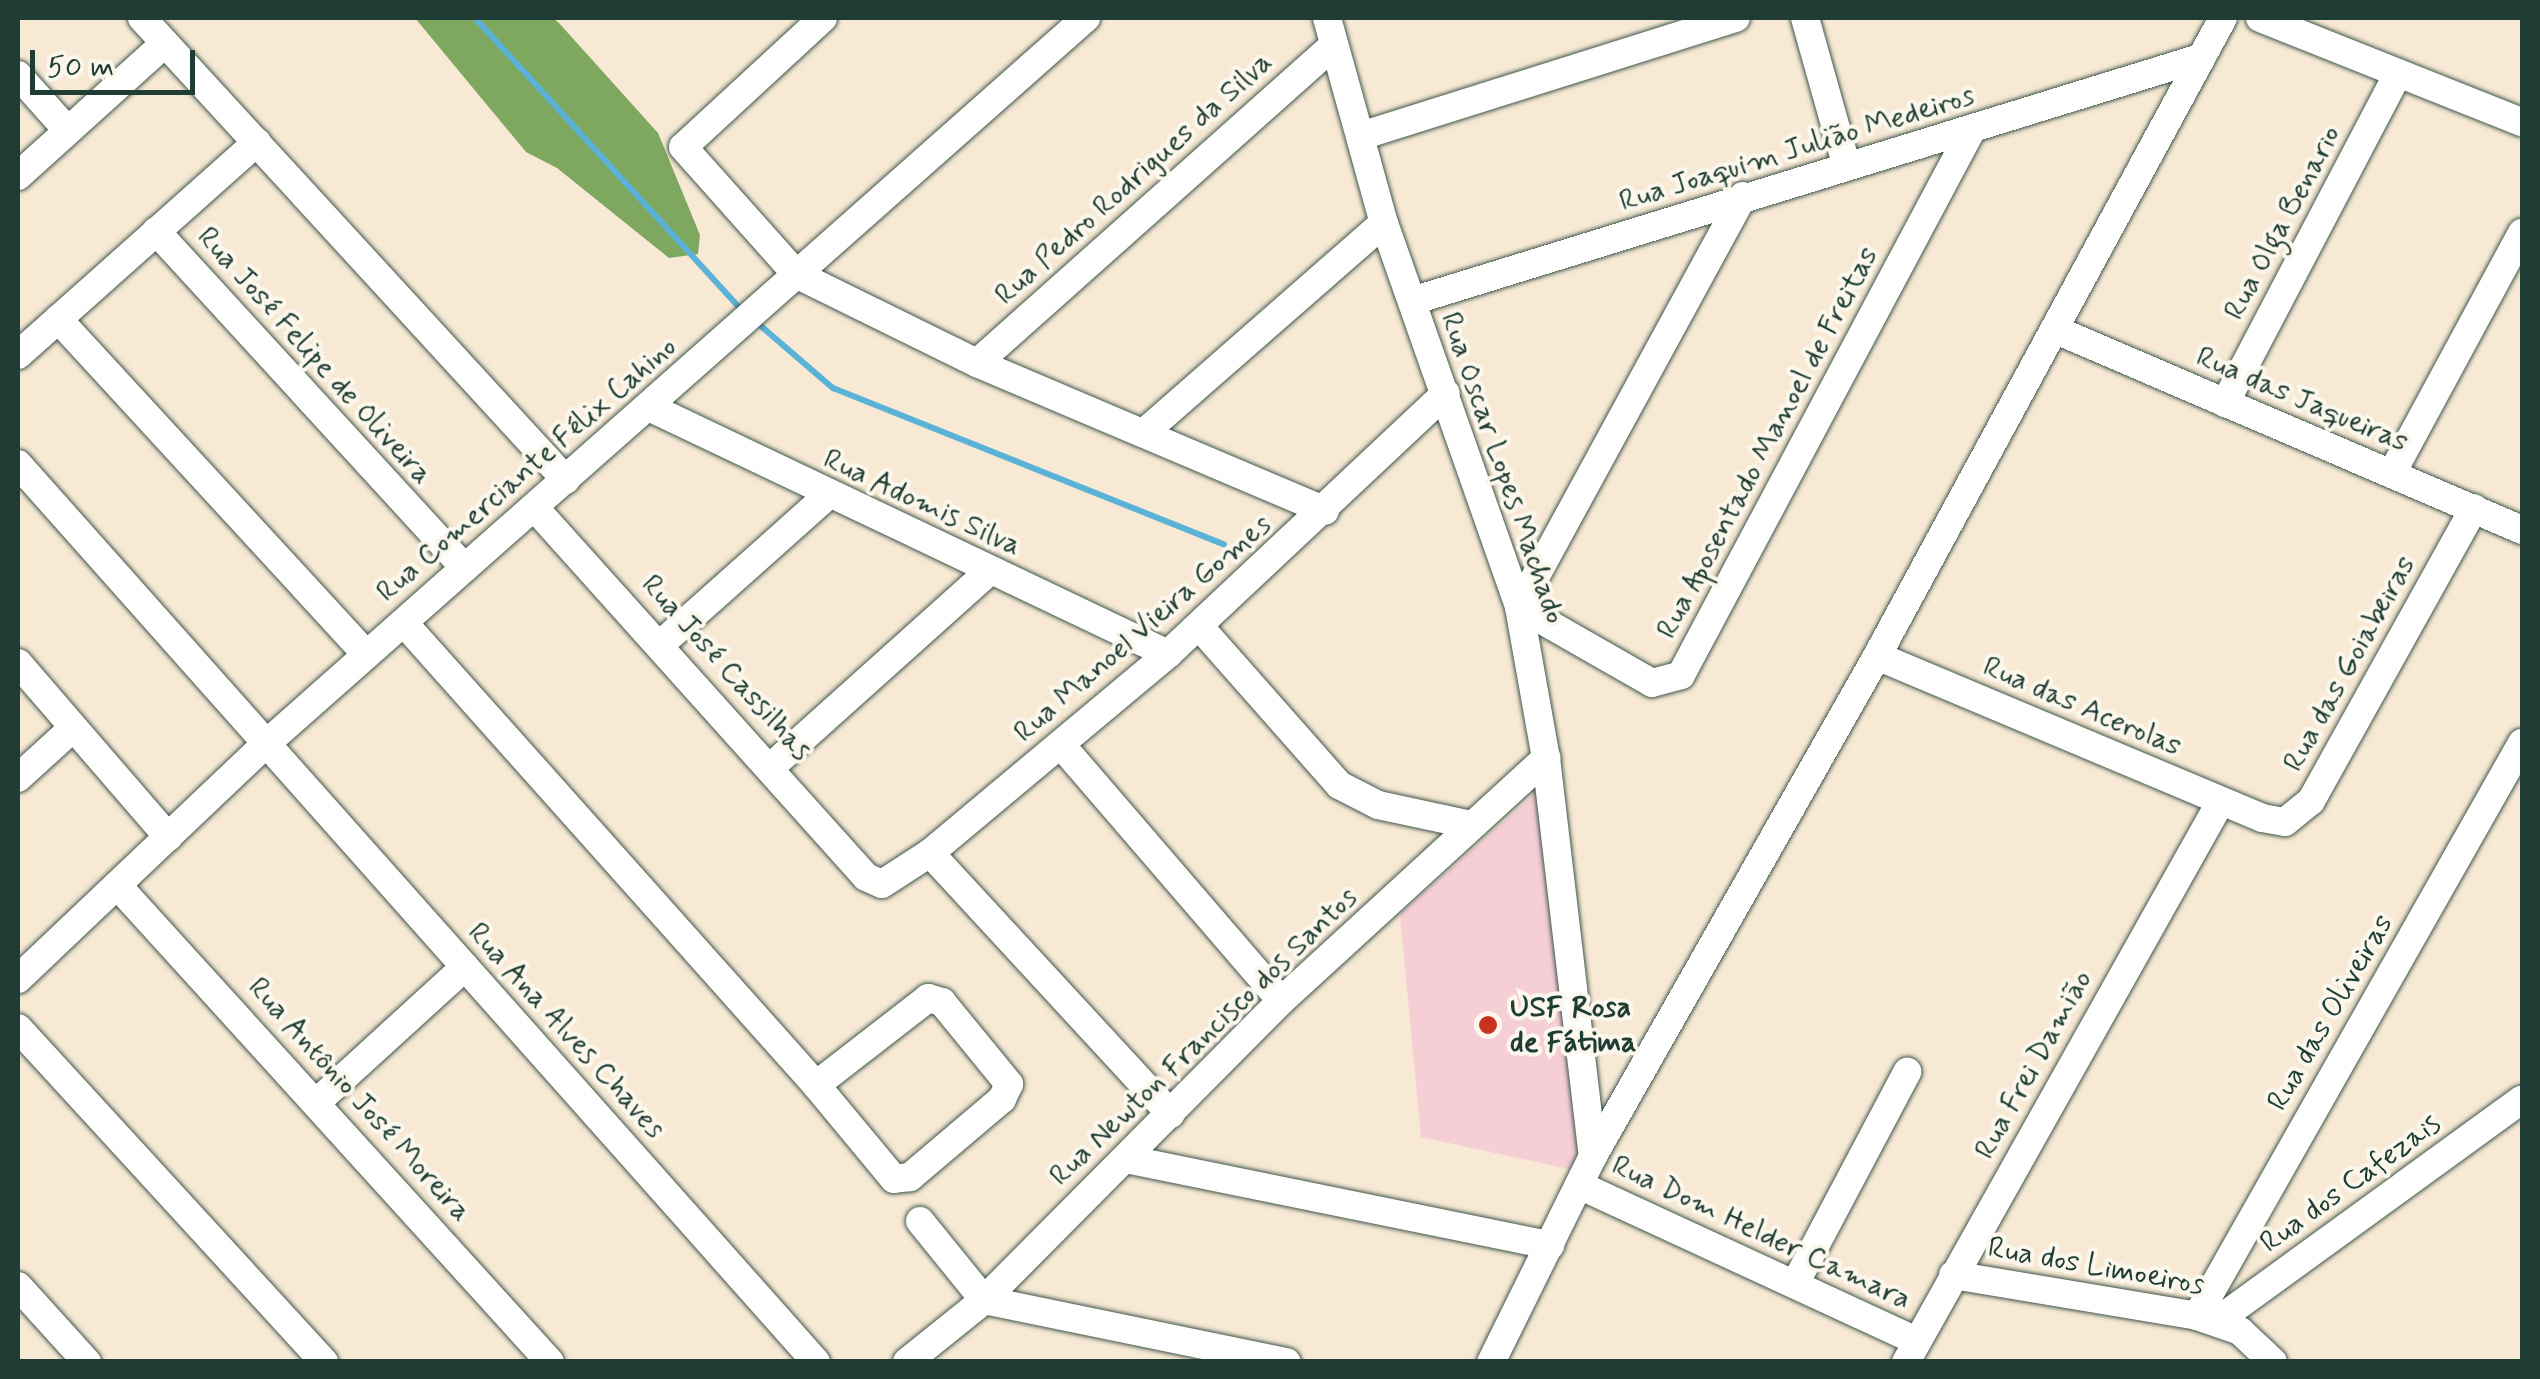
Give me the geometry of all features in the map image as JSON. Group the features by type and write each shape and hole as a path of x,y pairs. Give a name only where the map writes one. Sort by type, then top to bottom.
{"street":[{"path":"142,18 566,480"},
{"path":"823,18 683,147 796,274 977,362 1146,431 1325,512"},
{"name":"Rua Comerciante Félix Cahino","path":"18,979 267,743 1086,18"},
{"path":"1361,136 1736,18"},
{"path":"1804,18 1846,164"},
{"path":"1491,1362 1592,1156 1877,656 2223,18"},
{"path":"2260,18 2522,122"},
{"name":"Rua Oscar Lopes Machado","path":"1330,31 1384,223 1519,607 1546,758 1592,1156"},
{"name":"Rua Pedro Rodrigues da Silva","path":"977,362 1330,31"},
{"path":"18,176 165,43"},
{"name":"Rua Joaquim Julião Medeiros","path":"1412,302 1846,164 1972,131 2200,58"},
{"name":"Rua Olga Benario","path":"2225,403 2398,74"},
{"path":"18,75 68,131"},
{"name":"Rua Aposentado Manoel de Freitas","path":"1519,607 1652,683 1681,674 1972,131"},
{"path":"18,355 257,142"},
{"path":"1519,607 1743,196"},
{"path":"1146,431 1384,223"},
{"name":"Rua José Felipe de Oliveira","path":"156,231 465,568"},
{"path":"2392,473 2522,233"},
{"path":"58,319 368,655"},
{"name":"Rua das Jaqueiras","path":"2056,330 2522,530"},
{"name":"Rua Manoel Vieira Gomes","path":"866,877 890,882 1062,746 1325,512 1446,393"},
{"name":"Rua Adomis Silva","path":"649,407 1168,654"},
{"name":"Rua Ana Alves Chaves","path":"18,464 816,1362"},
{"path":"662,643 828,495"},
{"name":"Rua José Cassilhas","path":"534,507 662,643 866,877"},
{"name":"Rua das Goiabeiras","path":"2262,818 2294,819 2312,801 2474,508"},
{"path":"772,766 989,571"},
{"path":"404,623 816,1084 887,1176 902,1179 1002,1099 1009,1084 942,1002 928,998 816,1084"},
{"path":"1199,626 1339,785 1378,805 1471,825"},
{"name":"Rua das Acerolas","path":"1877,656 2262,818"},
{"path":"18,663 168,837"},
{"path":"18,778 73,728"},
{"name":"Rua das Oliveiras","path":"2207,1318 2522,743"},
{"path":"1062,746 1282,1001"},
{"name":"Rua Newton Francisco dos Santos","path":"907,1362 984,1300 1282,1001 1546,758"},
{"name":"Rua Frei Damião","path":"1911,1352 2221,801"},
{"path":"930,853 1171,1114"},
{"name":"Rua Antônio José Moreira","path":"118,885 318,1101 550,1362"},
{"path":"318,1101 465,967"},
{"path":"18,1028 324,1362"},
{"path":"1796,1282 1908,1072"},
{"name":"Rua dos Cafezais","path":"2207,1318 2522,1099"},
{"path":"1126,1159 1550,1246"},
{"name":"Rua Dom Helder Camara","path":"1579,1185 1796,1282 1911,1352"},
{"path":"920,1221 984,1300 1287,1362"},
{"name":"Rua dos Limoeiros","path":"1953,1275 2207,1318 2251,1338 2272,1362"},
{"path":"18,1286 87,1362"}],"shaded area":[{"name":"USF Rosa de Fátima","path":"1539,790 1583,1172 1421,1137 1400,914"}],"green space":[{"path":"415,18 553,18 559,23 658,133 700,235 698,254 669,258 557,168 526,152"}],"waterway":[{"path":"475,18 742,310"},
{"path":"755,321 833,388 1224,544"}],"place":[{"name":"USF Rosa de Fátima","path":"1488,1025"}]}
